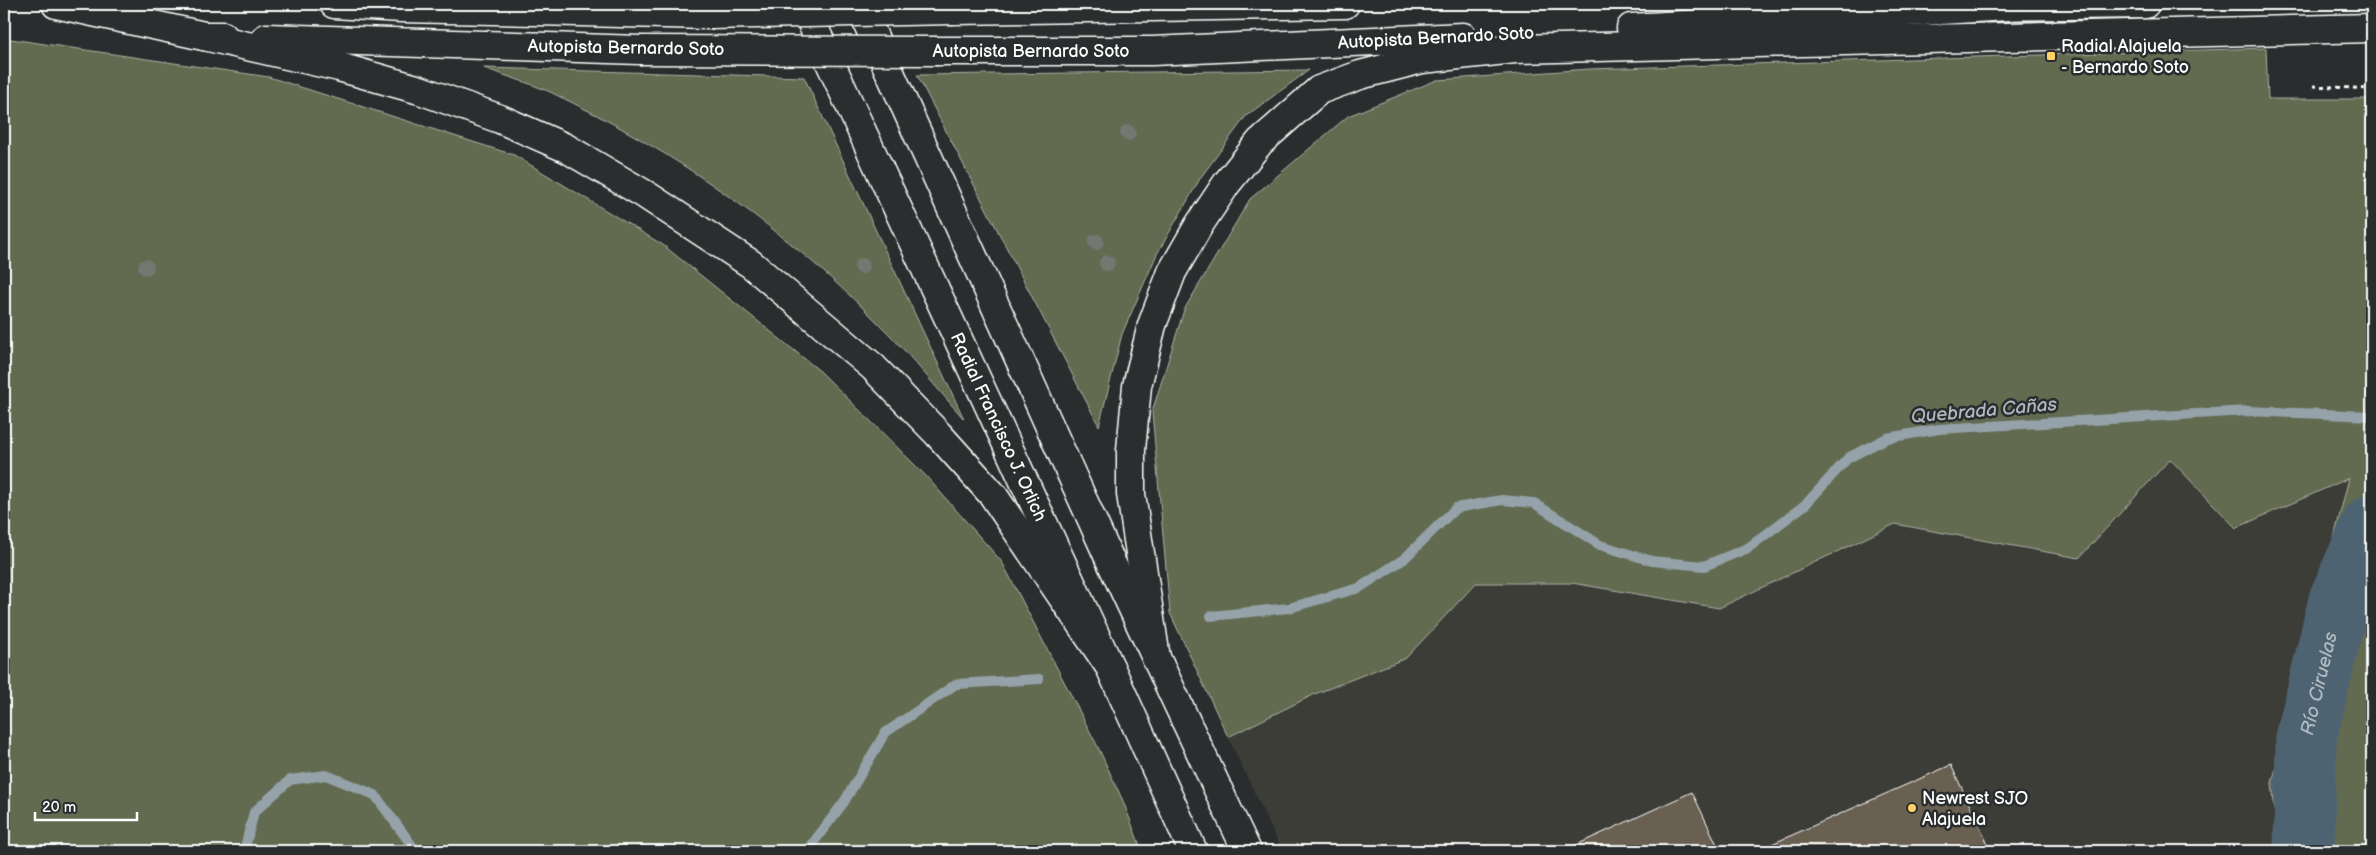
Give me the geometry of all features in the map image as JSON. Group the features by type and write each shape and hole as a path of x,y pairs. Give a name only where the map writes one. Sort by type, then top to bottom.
{"main road":[{"name":"Autopista Bernardo Soto","path":"56,4 204,36 639,50 938,51 1152,51 1504,36 2009,6"},
{"name":"Autopista Bernardo Soto","path":"334,4 401,8 709,15 1345,4"},
{"name":"Radial Francisco J. Orlich","path":"803,4 1110,667 1193,851"},
{"path":"859,4 1156,658 1247,851"},
{"name":"Autopista Bernardo Soto","path":"1798,4 2009,6 2145,4"},
{"path":"1156,658 1136,536 1130,450 1137,386 1152,325 1172,272 1199,225 1227,183 1260,142 1319,90 1360,75 1422,59 1515,49 2372,28"},
{"path":"204,36 339,67 420,90 500,119 566,148 646,195 752,264 873,366 987,488 1110,667"},
{"path":"1143,742 1181,851"}],"path":[{"path":"2313,86 2372,89"}],"shaded area":[{"path":"2170,459 2236,528 2349,478 2272,783 2282,851 1282,851 1228,737 1315,694 1406,658 1476,583 1572,583 1719,608 1895,524 2079,558"}],"green space":[{"path":"4,38 269,77 514,155 663,245 821,372 925,475 1002,562 1098,747 1123,801 1142,851 4,851"},
{"path":"2266,48 2268,99 2372,99 2372,851 2279,851 2272,783 2349,478 2236,528 2170,459 2079,558 1895,524 1719,608 1572,583 1476,583 1406,658 1315,694 1228,737 1170,613 1152,412 1184,310 1250,199 1348,116 1437,80 1589,69"},
{"path":"484,68 804,77 964,419 889,334 851,297 772,228 686,167 595,114 548,91"},
{"path":"1309,70 1246,116 1201,177 1157,254 1122,334 1099,426 917,75"}],"building":[{"name":"Newrest SJO Alajuela","path":"1951,765 1991,851 1756,851"},
{"path":"1692,792 1720,851 1563,851"}],"waterway":[{"name":"Quebrada Cañas","path":"1211,616 1289,608 1359,588 1404,559 1456,508 1502,500 1534,503 1600,545 1652,561 1704,566 1748,548 1806,504 1848,458 1887,438 1939,429 2247,411 2372,416"},
{"name":"Río Ciruelas","path":"2304,851 2306,739 2339,600 2372,525"},
{"name":"Quebrada Cañas","path":"807,851 844,802 885,733 956,684 1039,679"},
{"name":"Quebrada Cañas","path":"244,851 254,812 290,780 326,775 375,795 416,851"}],"place":[{"name":"Radial Alajuela - Bernardo Soto","path":"2051,56"},
{"name":"Newrest SJO Alajuela","path":"1912,808"}]}
